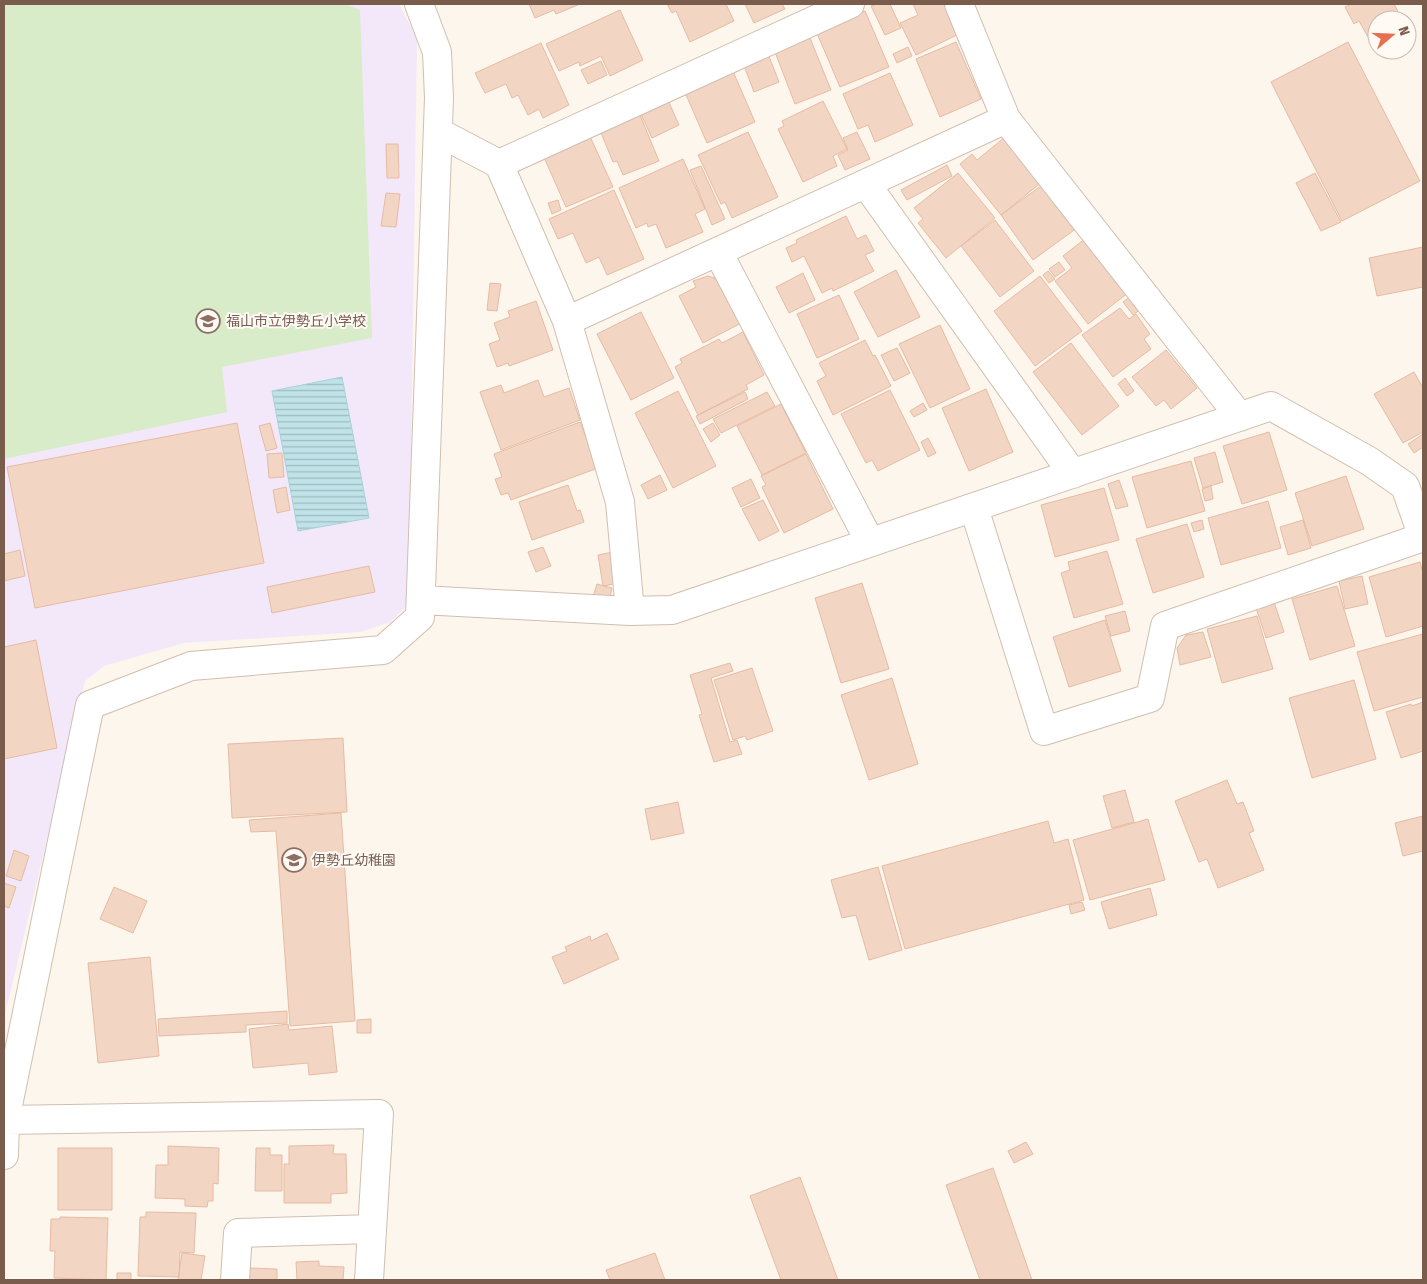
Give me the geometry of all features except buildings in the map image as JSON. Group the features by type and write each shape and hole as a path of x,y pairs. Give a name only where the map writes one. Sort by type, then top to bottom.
{"street":[{"path":"4,1155 5,1120 90,705 191,666 383,650 420,617 439,98 437,52 419,4"},
{"path":"499,164 850,4"},
{"path":"959,4 1006,119 1240,417"},
{"path":"567,321 1006,119"},
{"path":"438,132 499,164 567,321 620,502 630,611"},
{"path":"866,184 1073,474"},
{"path":"718,252 870,542"},
{"path":"421,600 630,611 672,610 1271,406 1368,461 1405,486 1423,537 1165,626 1150,698 1044,731 974,508"},
{"path":"5,1120 379,1114 368,1280"},
{"path":"235,1280 238,1233 372,1229"}],"shaded area":[{"name":"福山市立伊勢丘小学校","path":"4,4 399,4 417,38 409,604 390,622 361,632 184,643 104,666 85,681 4,1019"}],"green space":[{"path":"4,4 344,4 360,10 372,338 222,367 227,412 4,459"}],"water":[{"path":"342,377 369,518 298,531 272,391"}],"place":[{"name":"福山市立伊勢丘小学校","path":"208,321"},
{"name":"伊勢丘幼稚園","path":"294,860"}]}
